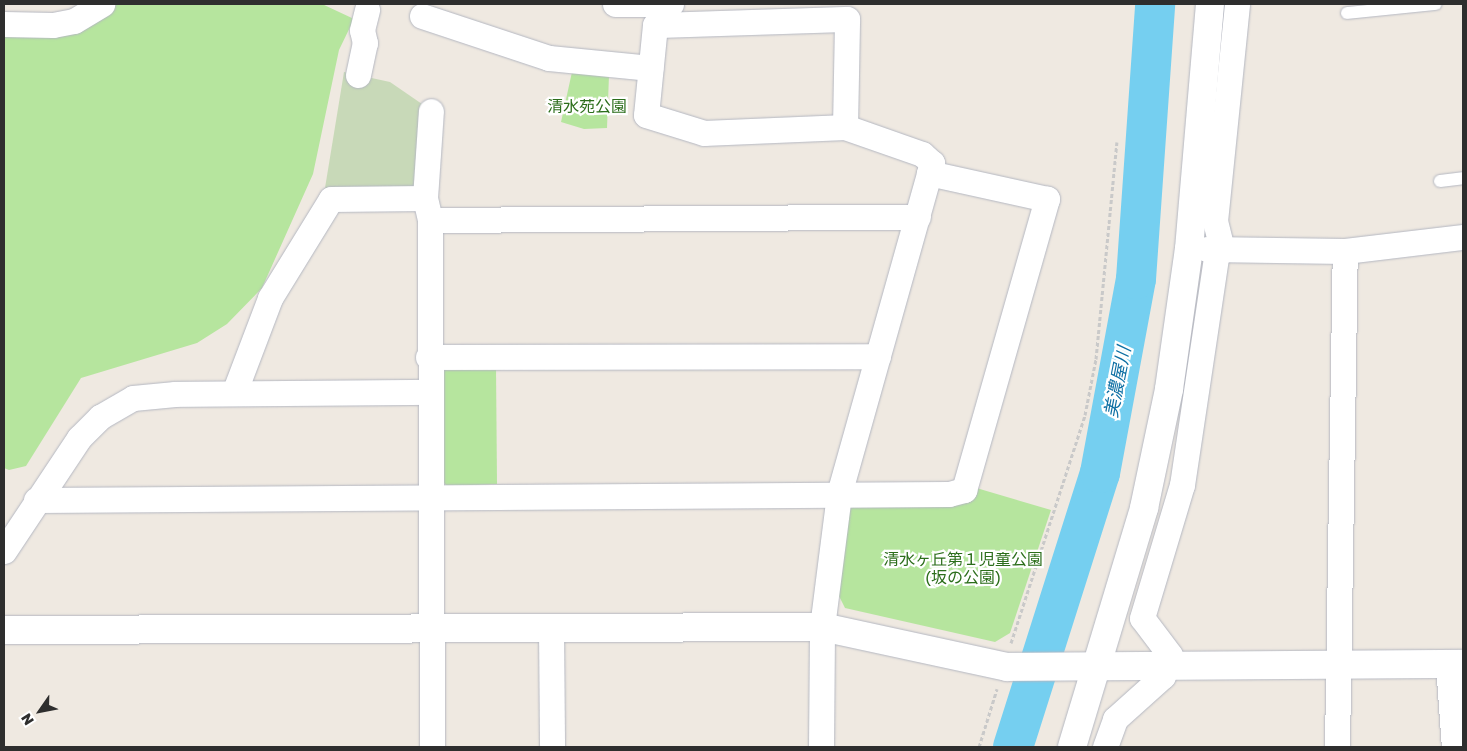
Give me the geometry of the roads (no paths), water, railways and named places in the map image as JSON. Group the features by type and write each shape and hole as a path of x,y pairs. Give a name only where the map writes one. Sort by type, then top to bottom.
{"street":[{"path":"4,24 53,25 74,21 102,4"},
{"path":"615,4 671,4"},
{"path":"1072,747 1144,508 1169,388 1189,249 1210,4"},
{"path":"1222,249 1215,221 1237,4"},
{"path":"358,75 365,43 362,30 364,6"},
{"path":"821,747 822,626 839,494 932,163 922,154 845,127 704,133 684,129 646,115 655,24 807,13 846,19 845,127"},
{"path":"422,16 549,58 651,68"},
{"path":"431,111 427,209 428,496 432,747"},
{"path":"36,500 949,494 964,490 1047,199 929,173"},
{"path":"234,394 270,298 331,198 427,209 918,217"},
{"path":"1189,249 1345,251 1463,237"},
{"path":"1105,747 1115,719 1163,676 1170,656 1142,618 1182,485 1216,257 1222,249"},
{"path":"1337,747 1345,251"},
{"path":"428,356 878,356"},
{"path":"4,551 36,500 79,438 100,417 117,405 133,398 234,394 428,392"},
{"path":"4,630 822,626 1005,666 1095,669 1167,664 1456,664 1454,747"},
{"path":"551,627 552,747"}],"lane":[{"path":"1347,13 1391,6 1436,4"},
{"path":"1440,181 1463,178"}],"waterway":[{"name":"美濃屋川","path":"1013,747 1100,473 1136,279 1155,4"}],"park label":[{"name":"清水苑公園","path":"587,106"},
{"name":"清水ヶ丘第１児童公園 (坂の公園)","path":"963,568"}]}
